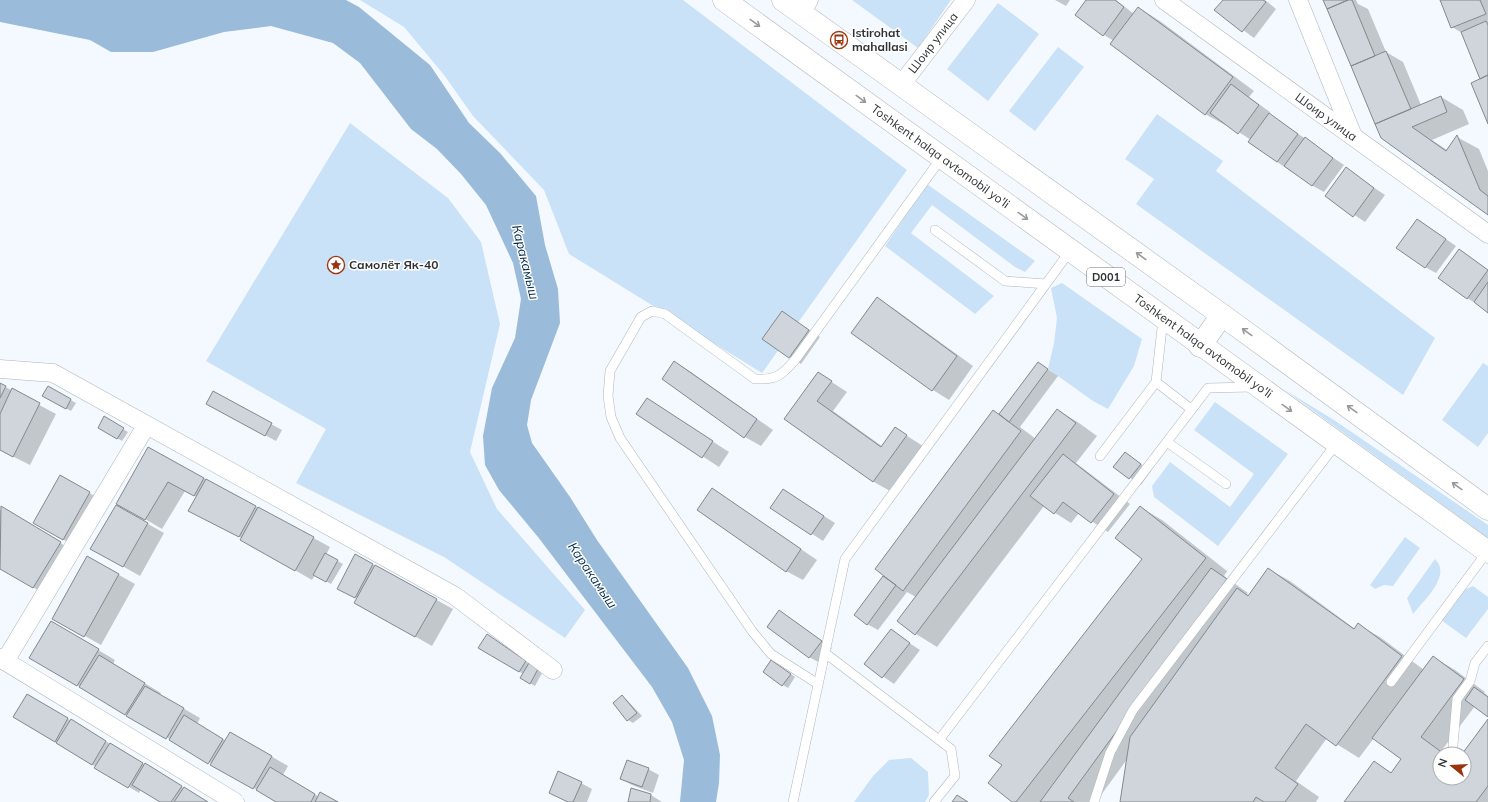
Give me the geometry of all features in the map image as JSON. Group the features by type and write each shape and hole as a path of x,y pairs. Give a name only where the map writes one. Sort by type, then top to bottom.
{"highway":[{"name":"Toshkent halqa avtomobil yo'li","path":"724,0 1200,346 1487,552"},
{"path":"783,0 805,6 901,85 1222,315 1488,509"},
{"path":"1200,346 1222,315"}],"street":[{"name":"Шоир улица","path":"901,85 966,0"},
{"name":"Шоир улица","path":"1164,0 1488,234"},
{"path":"1298,0 1353,136"},
{"path":"0,369 53,373 146,426 455,596 552,670"},
{"path":"146,426 2,659 235,802"}],"lane":[{"path":"818,684 771,654 752,631 620,438 612,417 608,396 610,371 641,317 652,311 665,314 755,379 770,380 783,374 795,360 942,158"},
{"path":"935,230 1005,281 1046,284"},
{"path":"793,802 845,559 1070,251"},
{"path":"1100,456 1156,382 1163,319"},
{"path":"1156,382 1191,409"},
{"path":"939,740 1208,388 1257,386"},
{"path":"1167,442 1226,484"},
{"path":"1094,802 1110,753 1132,710 1336,444"},
{"path":"1391,682 1487,552"},
{"path":"1453,745 1457,699 1470,681 1475,663 1488,646"},
{"path":"825,654 951,749 955,776 934,802"}],"shaded area":[{"path":"360,0 683,0 907,170 762,373 569,254 544,190 473,116 444,75 404,27"},
{"path":"852,0 951,0 918,48"},
{"path":"998,3 1039,34 988,101 947,69"},
{"path":"1058,47 1084,67 1035,131 1009,111"},
{"path":"1157,114 1223,161 1216,171 1435,338 1403,395 1136,204 1154,179 1125,159"},
{"path":"350,123 448,198 481,242 500,324 470,452 497,509 585,610 565,638 444,557 296,483 326,429 206,361"},
{"path":"927,184 1035,261 1025,272 1015,267 932,205 911,233 994,296 975,314 885,246"},
{"path":"1062,283 1142,339 1134,366 1108,409 1093,401 1048,369 1054,343 1057,318 1051,288"},
{"path":"1483,363 1488,366 1488,433 1478,447 1442,420"},
{"path":"1285,390 1334,420 1488,525 1488,538"},
{"path":"1215,402 1288,454 1218,546 1154,497 1152,486 1170,462 1230,507 1254,474 1194,430"},
{"path":"1405,537 1420,548 1393,586 1384,585 1375,589 1370,585"},
{"path":"1435,559 1439,566 1440,573 1438,580 1429,595 1413,614 1407,598"},
{"path":"1473,586 1488,597 1488,609 1466,638 1441,620 1464,590"},
{"path":"911,758 928,772 929,795 925,802 854,802 873,776 889,760"}],"water":[{"name":"Каракамыш","path":"0,0 346,0 359,7 430,65 469,123 500,153 536,196 545,245 558,289 560,323 531,400 527,425 532,443 570,497 597,540 688,668 712,716 720,755 719,783 716,802 680,802 684,760 672,722 652,687 538,537 499,490 485,465 483,436 492,388 515,338 521,299 513,263 486,205 461,174 437,149 411,129 360,63 333,43 271,26 224,32 153,52 111,52 90,40 0,22"}],"building":[{"path":"1086,0 1115,0 1124,7 1103,36 1075,15"},
{"path":"1223,0 1263,0 1266,2 1242,32 1214,10"},
{"path":"1323,0 1348,0 1327,9"},
{"path":"1348,0 1352,0 1375,56 1351,66 1327,9"},
{"path":"1440,0 1480,0 1486,14 1451,28"},
{"path":"1138,7 1233,77 1205,115 1110,44"},
{"path":"1486,21 1488,25 1488,75 1480,79 1461,32"},
{"path":"1386,51 1411,109 1375,124 1351,66"},
{"path":"1488,75 1488,124 1471,83"},
{"path":"1231,84 1259,105 1238,134 1210,113"},
{"path":"1441,96 1447,112 1412,127 1446,151 1457,135 1480,190 1488,196 1488,215 1381,138 1375,124"},
{"path":"1269,113 1298,134 1277,162 1248,142"},
{"path":"1305,137 1333,158 1312,186 1284,166"},
{"path":"1346,167 1374,188 1353,217 1325,196"},
{"path":"1417,219 1446,239 1425,268 1396,248"},
{"path":"1459,249 1488,270 1467,299 1438,278"},
{"path":"1488,282 1488,313 1474,302"},
{"path":"877,297 957,356 932,391 851,333"},
{"path":"782,311 809,330 789,358 762,339"},
{"path":"674,361 757,419 744,438 662,379"},
{"path":"1038,362 1048,369 1009,422 999,414"},
{"path":"818,372 832,381 817,401 881,447 895,427 907,435 873,482 784,419"},
{"path":"0,383 6,386 0,398"},
{"path":"48,386 71,399 66,409 42,396"},
{"path":"12,388 40,403 13,457 0,450 0,414"},
{"path":"213,391 272,423 265,436 206,404"},
{"path":"647,398 713,441 702,458 636,414"},
{"path":"1057,409 1076,423 915,635 897,621"},
{"path":"993,410 1021,431 903,591 875,569"},
{"path":"104,416 124,428 117,439 98,428"},
{"path":"148,447 204,478 194,496 168,482 145,520 116,504"},
{"path":"1125,452 1141,464 1129,479 1113,467"},
{"path":"1063,454 1114,494 1091,523 1063,502 1054,514 1030,496"},
{"path":"60,475 90,492 63,540 33,523"},
{"path":"206,479 256,506 239,537 188,511"},
{"path":"712,488 801,549 786,572 697,510"},
{"path":"783,489 824,516 811,535 770,508"},
{"path":"116,505 148,523 123,567 90,549"},
{"path":"1,506 61,542 33,588 0,569"},
{"path":"1140,506 1206,558 1016,802 1012,802 988,783 1002,765 989,756 1142,559 1115,538"},
{"path":"258,507 314,537 295,571 240,540"},
{"path":"325,553 338,560 326,582 313,575"},
{"path":"355,554 373,564 355,598 337,589"},
{"path":"87,556 119,574 84,637 52,619"},
{"path":"375,565 437,599 415,637 354,603"},
{"path":"1211,568 1227,579 1068,798 1074,802 1040,802"},
{"path":"1268,568 1354,629 1358,623 1402,656 1336,746 1306,724 1275,768 1298,784 1285,802 1264,802 1256,797 1253,802 1120,802 1130,737 1237,588 1248,596"},
{"path":"883,576 896,585 867,625 854,615"},
{"path":"779,610 822,641 809,658 767,627"},
{"path":"51,621 99,649 77,686 29,658"},
{"path":"891,629 910,643 882,678 864,664"},
{"path":"487,634 526,661 519,672 478,648"},
{"path":"99,655 145,683 125,715 79,687"},
{"path":"1433,656 1464,679 1421,737 1433,746 1432,786 1472,786 1472,746 1468,746 1488,719 1488,786 1476,802 1344,802 1374,761 1391,773 1401,759 1372,738"},
{"path":"771,660 791,674 782,686 763,672"},
{"path":"529,663 538,669 530,684 520,678"},
{"path":"145,686 184,708 166,739 126,716"},
{"path":"1474,687 1488,697 1488,717 1465,700"},
{"path":"27,694 68,718 55,742 13,717"},
{"path":"622,695 637,713 627,721 613,703"},
{"path":"184,715 223,739 208,764 169,740"},
{"path":"71,719 106,741 92,765 56,743"},
{"path":"230,732 272,756 253,789 210,765"},
{"path":"110,743 143,763 128,788 94,768"},
{"path":"627,760 649,768 642,787 620,779"},
{"path":"145,763 182,786 171,802 160,802 132,785"},
{"path":"270,767 315,794 311,802 276,802 256,790"},
{"path":"558,771 582,782 573,802 568,802 549,793"},
{"path":"184,787 208,802 174,802"},
{"path":"631,788 651,794 650,802 628,802"},
{"path":"320,792 338,802 315,802"},
{"path":"957,795 968,802 952,802"}],"place":[{"name":"Istirohat mahallasi","path":"839,40"},
{"name":"Самолёт Як-40","path":"336,265"}]}
